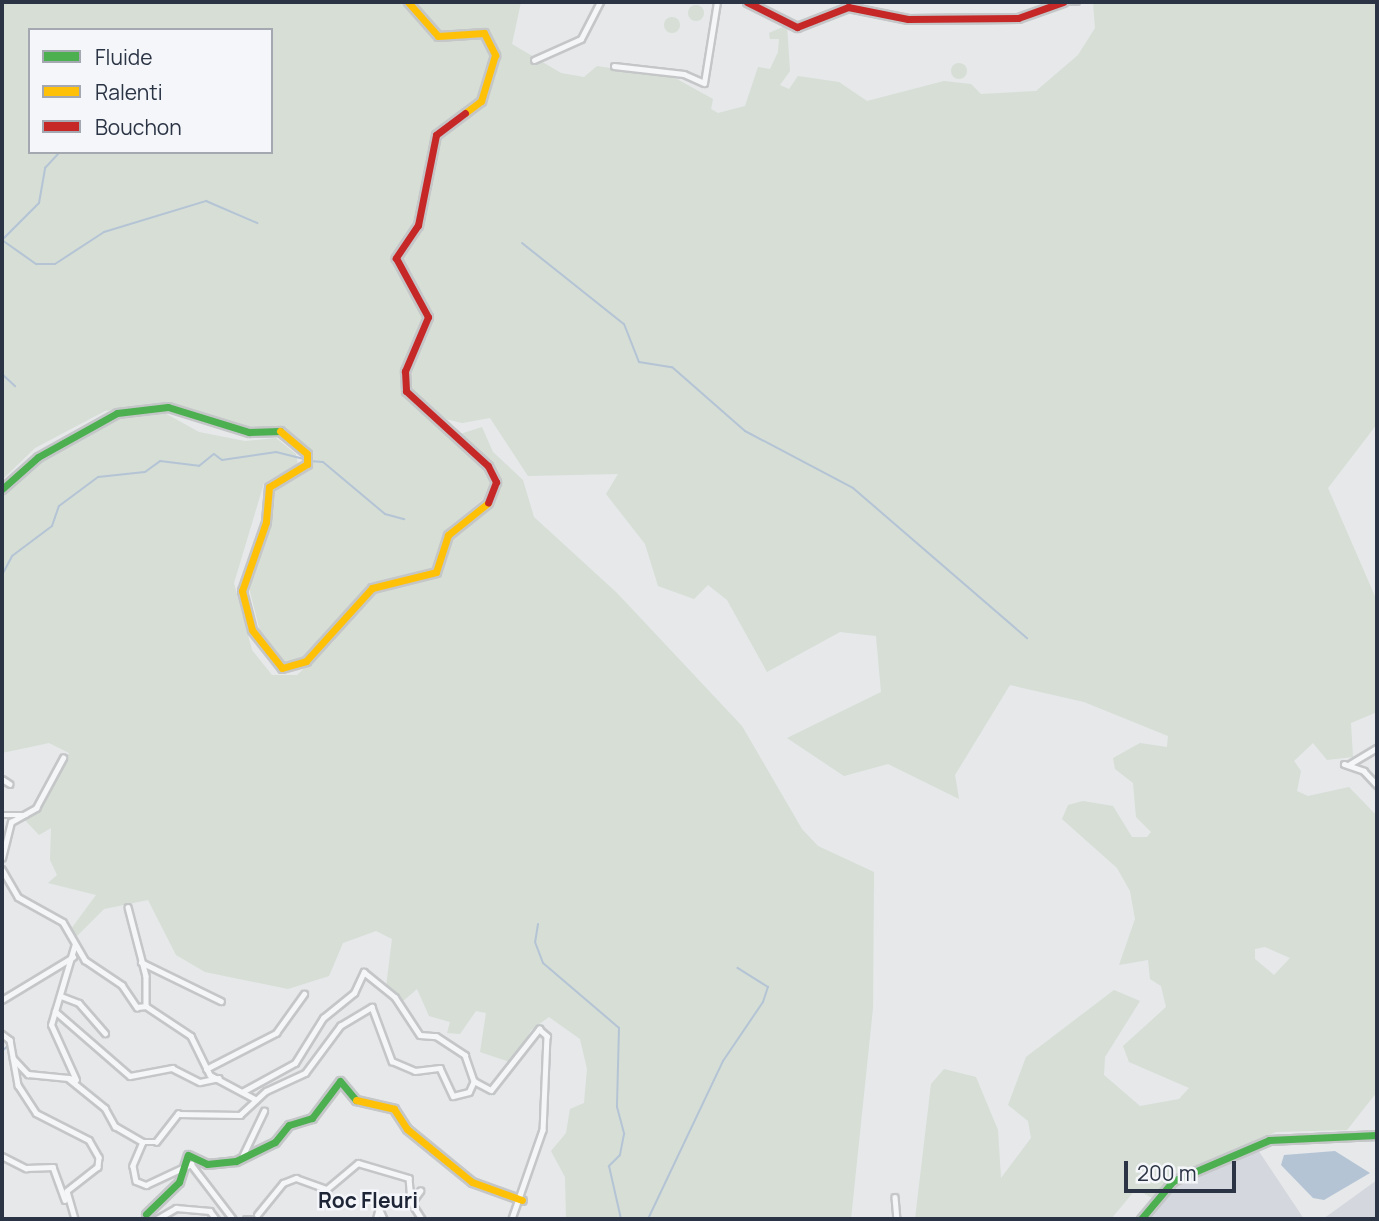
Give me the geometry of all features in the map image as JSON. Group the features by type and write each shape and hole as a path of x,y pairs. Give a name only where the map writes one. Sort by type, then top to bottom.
{"street":[{"path":"2,489 38,457 117,413 168,407 248,432 284,431 308,461 269,486 266,522 248,559 242,591 263,650 276,665 290,668 329,639 372,588 433,575 448,536 492,498 496,482 488,466 419,406 404,375 428,317 403,281 397,251 418,225 421,186 436,135 481,101 495,55 484,33 438,36 408,2"},
{"path":"534,60 581,39 600,2"},
{"path":"614,66 707,82 717,2"},
{"path":"747,2 797,27 848,7 908,19 1018,18 1063,2"},
{"path":"1070,2 1077,2"},
{"path":"1377,748 1346,764 1377,785"},
{"path":"2,858 11,822 26,815 63,758"},
{"path":"2,779 10,785"},
{"path":"2,815 26,815"},
{"path":"2,869 18,897 63,922 75,944 137,1007 146,1006 191,1035 206,1069 256,1099"},
{"path":"128,907 140,961 146,1006"},
{"path":"12,1058 28,1074 76,1080 52,1029 75,944"},
{"path":"2,1000 73,957"},
{"path":"140,961 221,1001"},
{"path":"242,1092 295,1063 323,1018 354,993 364,972 395,997 420,1035 436,1036 465,1055 474,1081 491,1090 539,1029 550,1056 541,1142 522,1200 512,1219"},
{"path":"206,1069 276,1033 304,995"},
{"path":"61,996 79,1003 105,1033"},
{"path":"68,1078 105,1108 115,1126 142,1142 156,1142 178,1114 201,1119 219,1111 230,1117 256,1099 305,1073 340,1026 372,1007 392,1061 415,1071 440,1068 453,1096 469,1092 474,1081"},
{"path":"55,1011 130,1076 172,1068 203,1083 220,1078"},
{"path":"4,1037 19,1088 36,1113 89,1140 100,1161 71,1186 66,1200"},
{"path":"146,1214 179,1182 188,1155 207,1164 242,1158 275,1142 293,1123 312,1118 344,1081 362,1107 394,1109 407,1129 472,1182 522,1200"},
{"path":"242,1158 264,1111"},
{"path":"1141,1219 1173,1181 1269,1140 1377,1135"},
{"path":"142,1142 133,1166 140,1184 186,1166 196,1168 200,1183 224,1199 233,1219"},
{"path":"2,1156 26,1168 53,1167 75,1219"},
{"path":"246,1219 258,1217 283,1183 296,1178 327,1189 358,1163 409,1178 411,1202 422,1219"},
{"path":"411,1202 420,1191"},
{"path":"895,1197 897,1219"},
{"path":"157,1219 176,1208 210,1211 216,1219"},
{"path":"376,1219 379,1208 384,1219"}],"shaded area":[{"path":"2,2 521,2 512,44 561,73 584,77 597,66 675,78 713,99 711,109 718,113 745,106 758,67 770,69 778,52 779,39 770,39 769,33 787,25 790,71 780,85 789,89 798,76 839,82 867,101 944,81 971,84 981,94 1036,91 1078,55 1095,28 1093,2 1377,2 1377,424 1328,488 1377,601 1377,712 1351,723 1353,757 1327,760 1313,743 1294,761 1301,771 1297,791 1308,796 1349,787 1377,816 1377,1092 1347,1130 1276,1132 1170,1177 1152,1198 1136,1189 1111,1219 915,1219 931,1084 944,1069 976,1077 998,1130 1001,1178 1031,1138 1028,1121 1008,1105 1026,1057 1114,990 1140,1001 1105,1057 1104,1075 1140,1106 1179,1099 1189,1088 1129,1062 1123,1046 1166,1007 1161,986 1150,979 1148,960 1119,965 1135,919 1130,891 1117,868 1062,819 1068,805 1083,801 1113,806 1132,837 1147,837 1151,832 1136,817 1133,783 1115,769 1113,758 1140,743 1167,747 1168,736 1084,702 1010,685 955,775 959,799 888,764 844,776 787,738 881,692 876,636 840,632 767,672 727,600 708,585 694,599 658,586 645,544 606,494 618,474 528,476 490,418 462,423 425,414 485,464 494,482 491,493 449,527 431,571 369,583 327,634 300,660 286,663 264,647 247,580 274,487 308,469 312,459 281,426 256,432 165,403 105,411 35,448 2,480","holes":["1265,947 1290,958 1274,975 1255,959 1255,949"]},
{"path":"696,5 702,7 702,19 696,21 690,19 688,13 690,7"},
{"path":"672,17 680,25 672,33 664,25"},
{"path":"956,63 962,63 967,71 965,77 956,79 951,74 951,68"},
{"path":"163,412 199,432 245,441 276,438 296,454 298,464 264,483 234,583 252,650 272,675 297,675 333,642 365,596 436,578 454,533 496,498 496,472 457,435 482,427 493,452 523,480 534,517 617,593 742,726 802,829 818,846 874,872 873,1008 851,1219 566,1219 565,1177 551,1151 566,1133 570,1109 584,1103 587,1069 580,1039 549,1017 531,1030 513,1063 480,1052 486,1013 476,1011 460,1034 447,1033 450,1022 429,1016 417,989 403,1001 386,987 392,939 376,931 343,943 329,976 288,989 205,972 176,955 148,900 104,909 76,937 71,929 96,895 48,883 57,875 50,860 51,828 39,835 23,818 37,808 69,753 49,743 2,753 2,495 36,463 103,421"},
{"path":"1258,1150 1304,1219 1145,1219 1166,1192"},
{"path":"1377,1180 1377,1219 1323,1219"}],"water":[{"path":"1335,1151 1370,1173 1324,1200 1313,1198 1281,1165 1284,1155"}],"waterway":[{"path":"2,240 39,203 45,168 58,154"},
{"path":"2,240 36,264 55,264 104,232 206,201 257,223"},
{"path":"522,243 624,324 639,362 672,367 745,431 853,488 1027,638"},
{"path":"2,374 15,386"},
{"path":"2,575 12,556 52,526 59,506 98,477 145,472 160,461 199,466 214,454 222,460 276,452 304,459"},
{"path":"309,461 323,462 385,514 404,519"},
{"path":"538,924 535,942 543,963 619,1028 617,1107 624,1134 620,1155 609,1166 621,1219"},
{"path":"648,1219 723,1061 763,1002 768,987 737,968"},
{"path":"2,1051 8,1046"}],"traffic: fast":[{"path":"2,489 38,457 117,413 168,407 249,432 280,431"},
{"path":"146,1214 179,1182 188,1155 207,1164 236,1161 275,1142 289,1125 312,1118 340,1081 356,1100"},
{"path":"1141,1219 1173,1181 1269,1140 1377,1135"}],"traffic: slow":[{"path":"408,2 438,36 484,33 495,55 481,101 465,113"},
{"path":"280,431 307,454 307,464 269,487 266,522 242,591 252,630 282,668 306,661 372,588 436,572 448,535 488,503"},
{"path":"356,1100 394,1109 407,1129 472,1182 522,1200"}],"traffic: jam":[{"path":"747,2 797,27 848,7 908,19 1018,18 1063,2"},
{"path":"465,113 436,135 418,225 396,258 428,317 405,371 406,391 488,466 496,482 488,503"}],"district":[{"name":"Roc Fleuri","path":"368,1200"}]}
